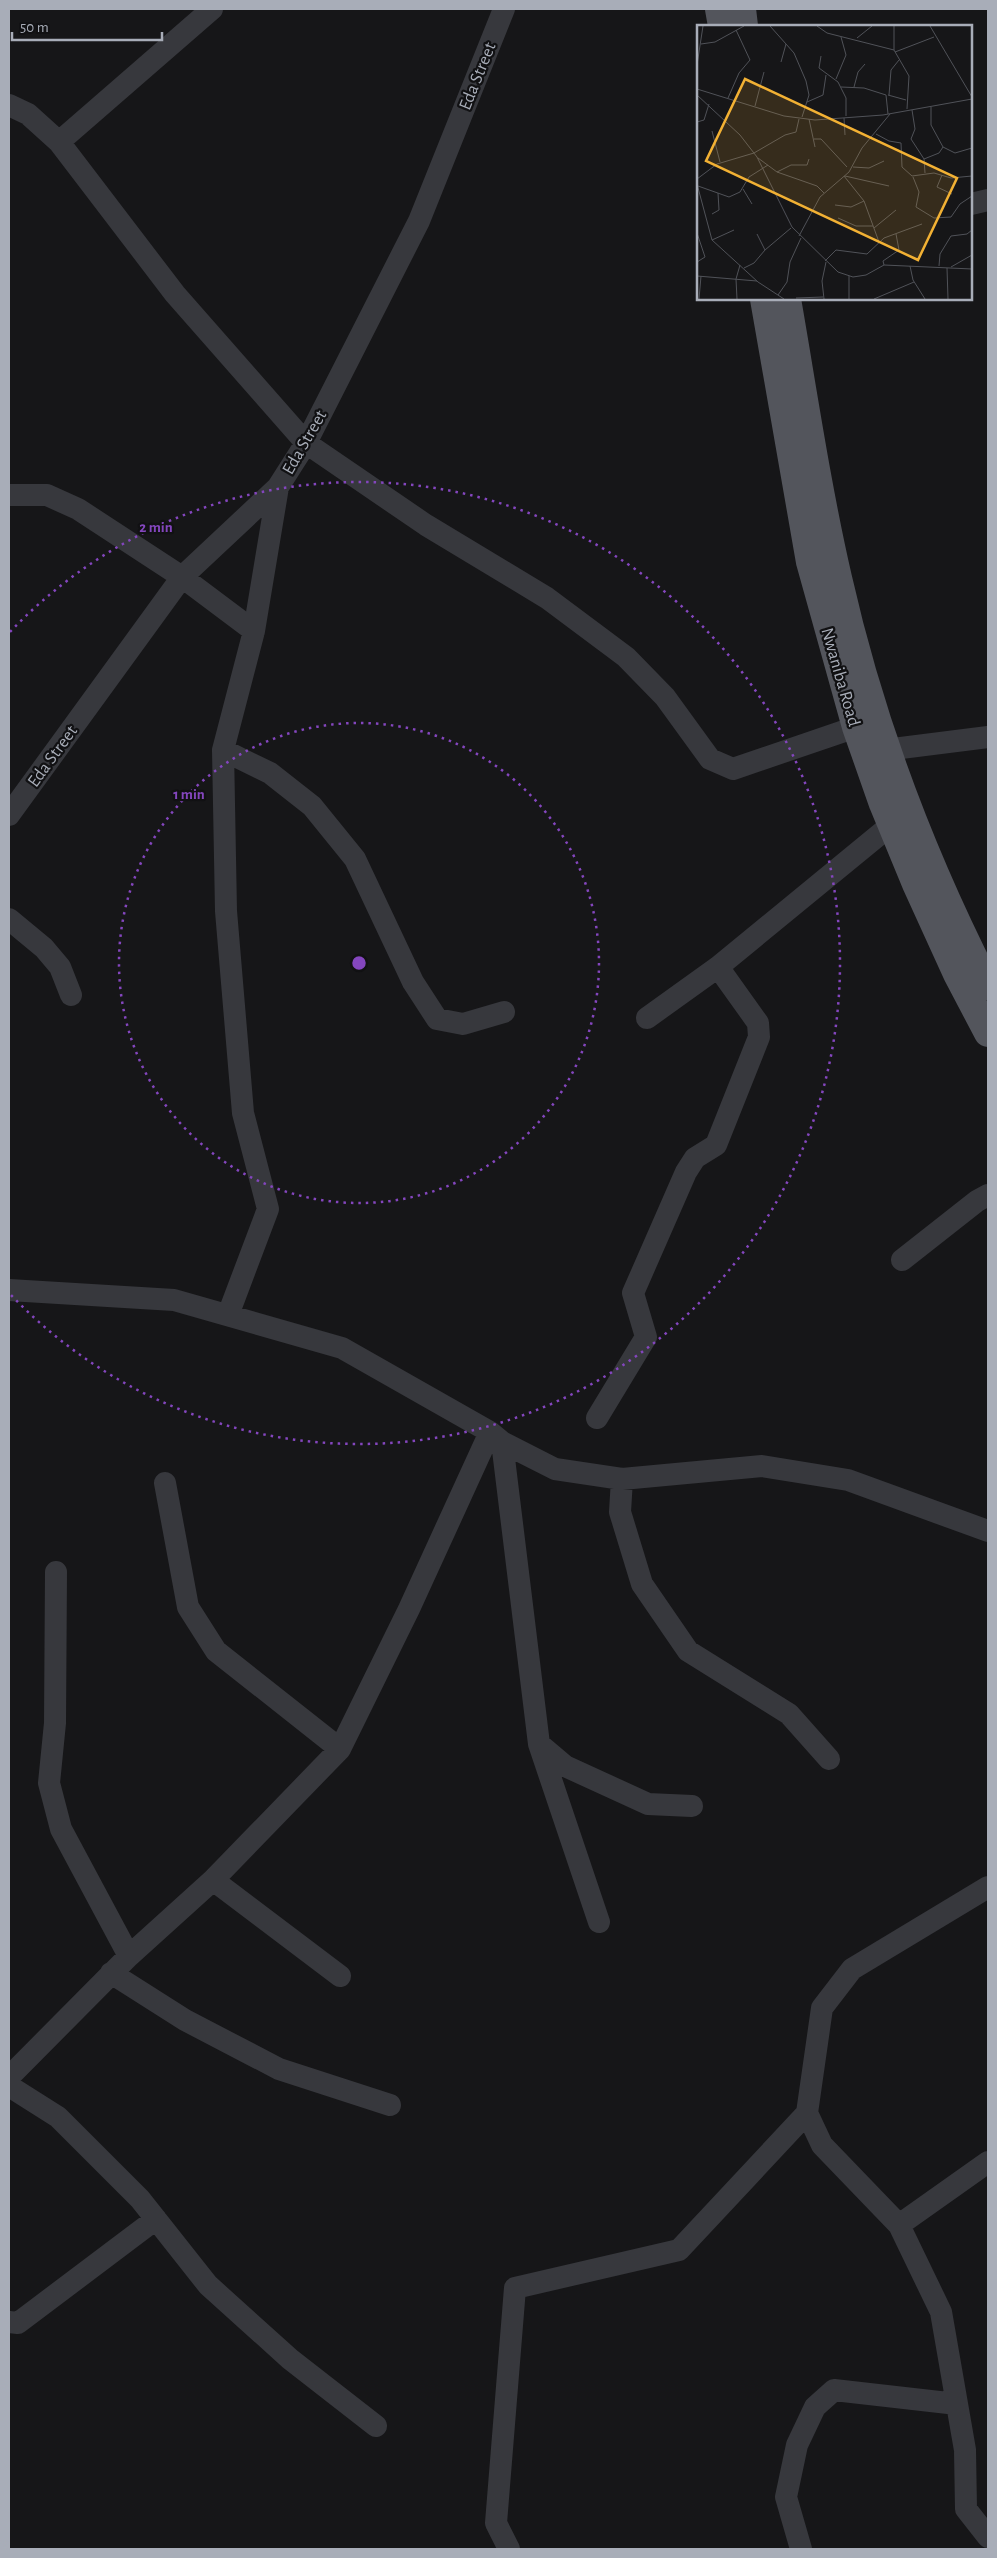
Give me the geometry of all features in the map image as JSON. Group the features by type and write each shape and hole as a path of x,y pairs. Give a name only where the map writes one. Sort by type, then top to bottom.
{"main road":[{"path":"719,9 722,25"},
{"path":"742,9 744,25"},
{"name":"Nwaniba Road","path":"764,300 810,562 856,727 891,825 957,974 988,1033"},
{"path":"787,300 838,578 885,750 936,874 988,986"}],"street":[{"path":"59,142 212,9"},
{"name":"Eda Street","path":"9,815 182,577 278,487 306,443 419,221 504,9"},
{"path":"9,105 28,114 59,142 175,294 306,443 426,524 546,598 626,657 665,697 710,759 733,769 856,727"},
{"path":"972,204 988,200"},
{"path":"228,1315 268,1209 243,1113 226,911 223,750 254,631 278,487"},
{"path":"9,494 48,495 78,509 182,577 254,631"},
{"path":"885,750 988,737"},
{"path":"223,750 270,772 312,806 349,852 355,860 413,982 437,1019 463,1024 504,1012"},
{"path":"647,1018 718,967 891,825"},
{"path":"9,919 44,948 60,967 71,995"},
{"path":"597,1418 646,1337 633,1292 686,1172 694,1159 716,1145 759,1037 758,1023 718,967"},
{"path":"902,1260 977,1201 988,1195"},
{"path":"9,1290 174,1300 342,1348 555,1469 622,1479 762,1466 848,1480 988,1531"},
{"path":"496,1437 539,1744 599,1922"},
{"path":"9,2077 128,1956 213,1880 340,1749 496,1437"},
{"path":"622,1479 620,1512 642,1584 688,1651 789,1714 829,1759"},
{"path":"165,1483 188,1607 216,1651 340,1749"},
{"path":"56,1572 56,1723 49,1783 61,1829 128,1956"},
{"path":"539,1744 565,1766 648,1804 692,1806"},
{"path":"213,1880 340,1976"},
{"path":"988,1887 852,1969 822,2008 807,2113 822,2144 898,2225 941,2312 965,2450 966,2509 988,2537"},
{"path":"111,1973 185,2020 279,2069 390,2106"},
{"path":"9,2086 58,2117 140,2199 208,2285 290,2359 376,2426"},
{"path":"508,2549 496,2524 516,2288 679,2250 807,2113"},
{"path":"898,2225 988,2162"},
{"path":"9,2322 18,2323 156,2219"},
{"path":"801,2549 786,2498 797,2445 815,2407 834,2390 957,2404"}]}
